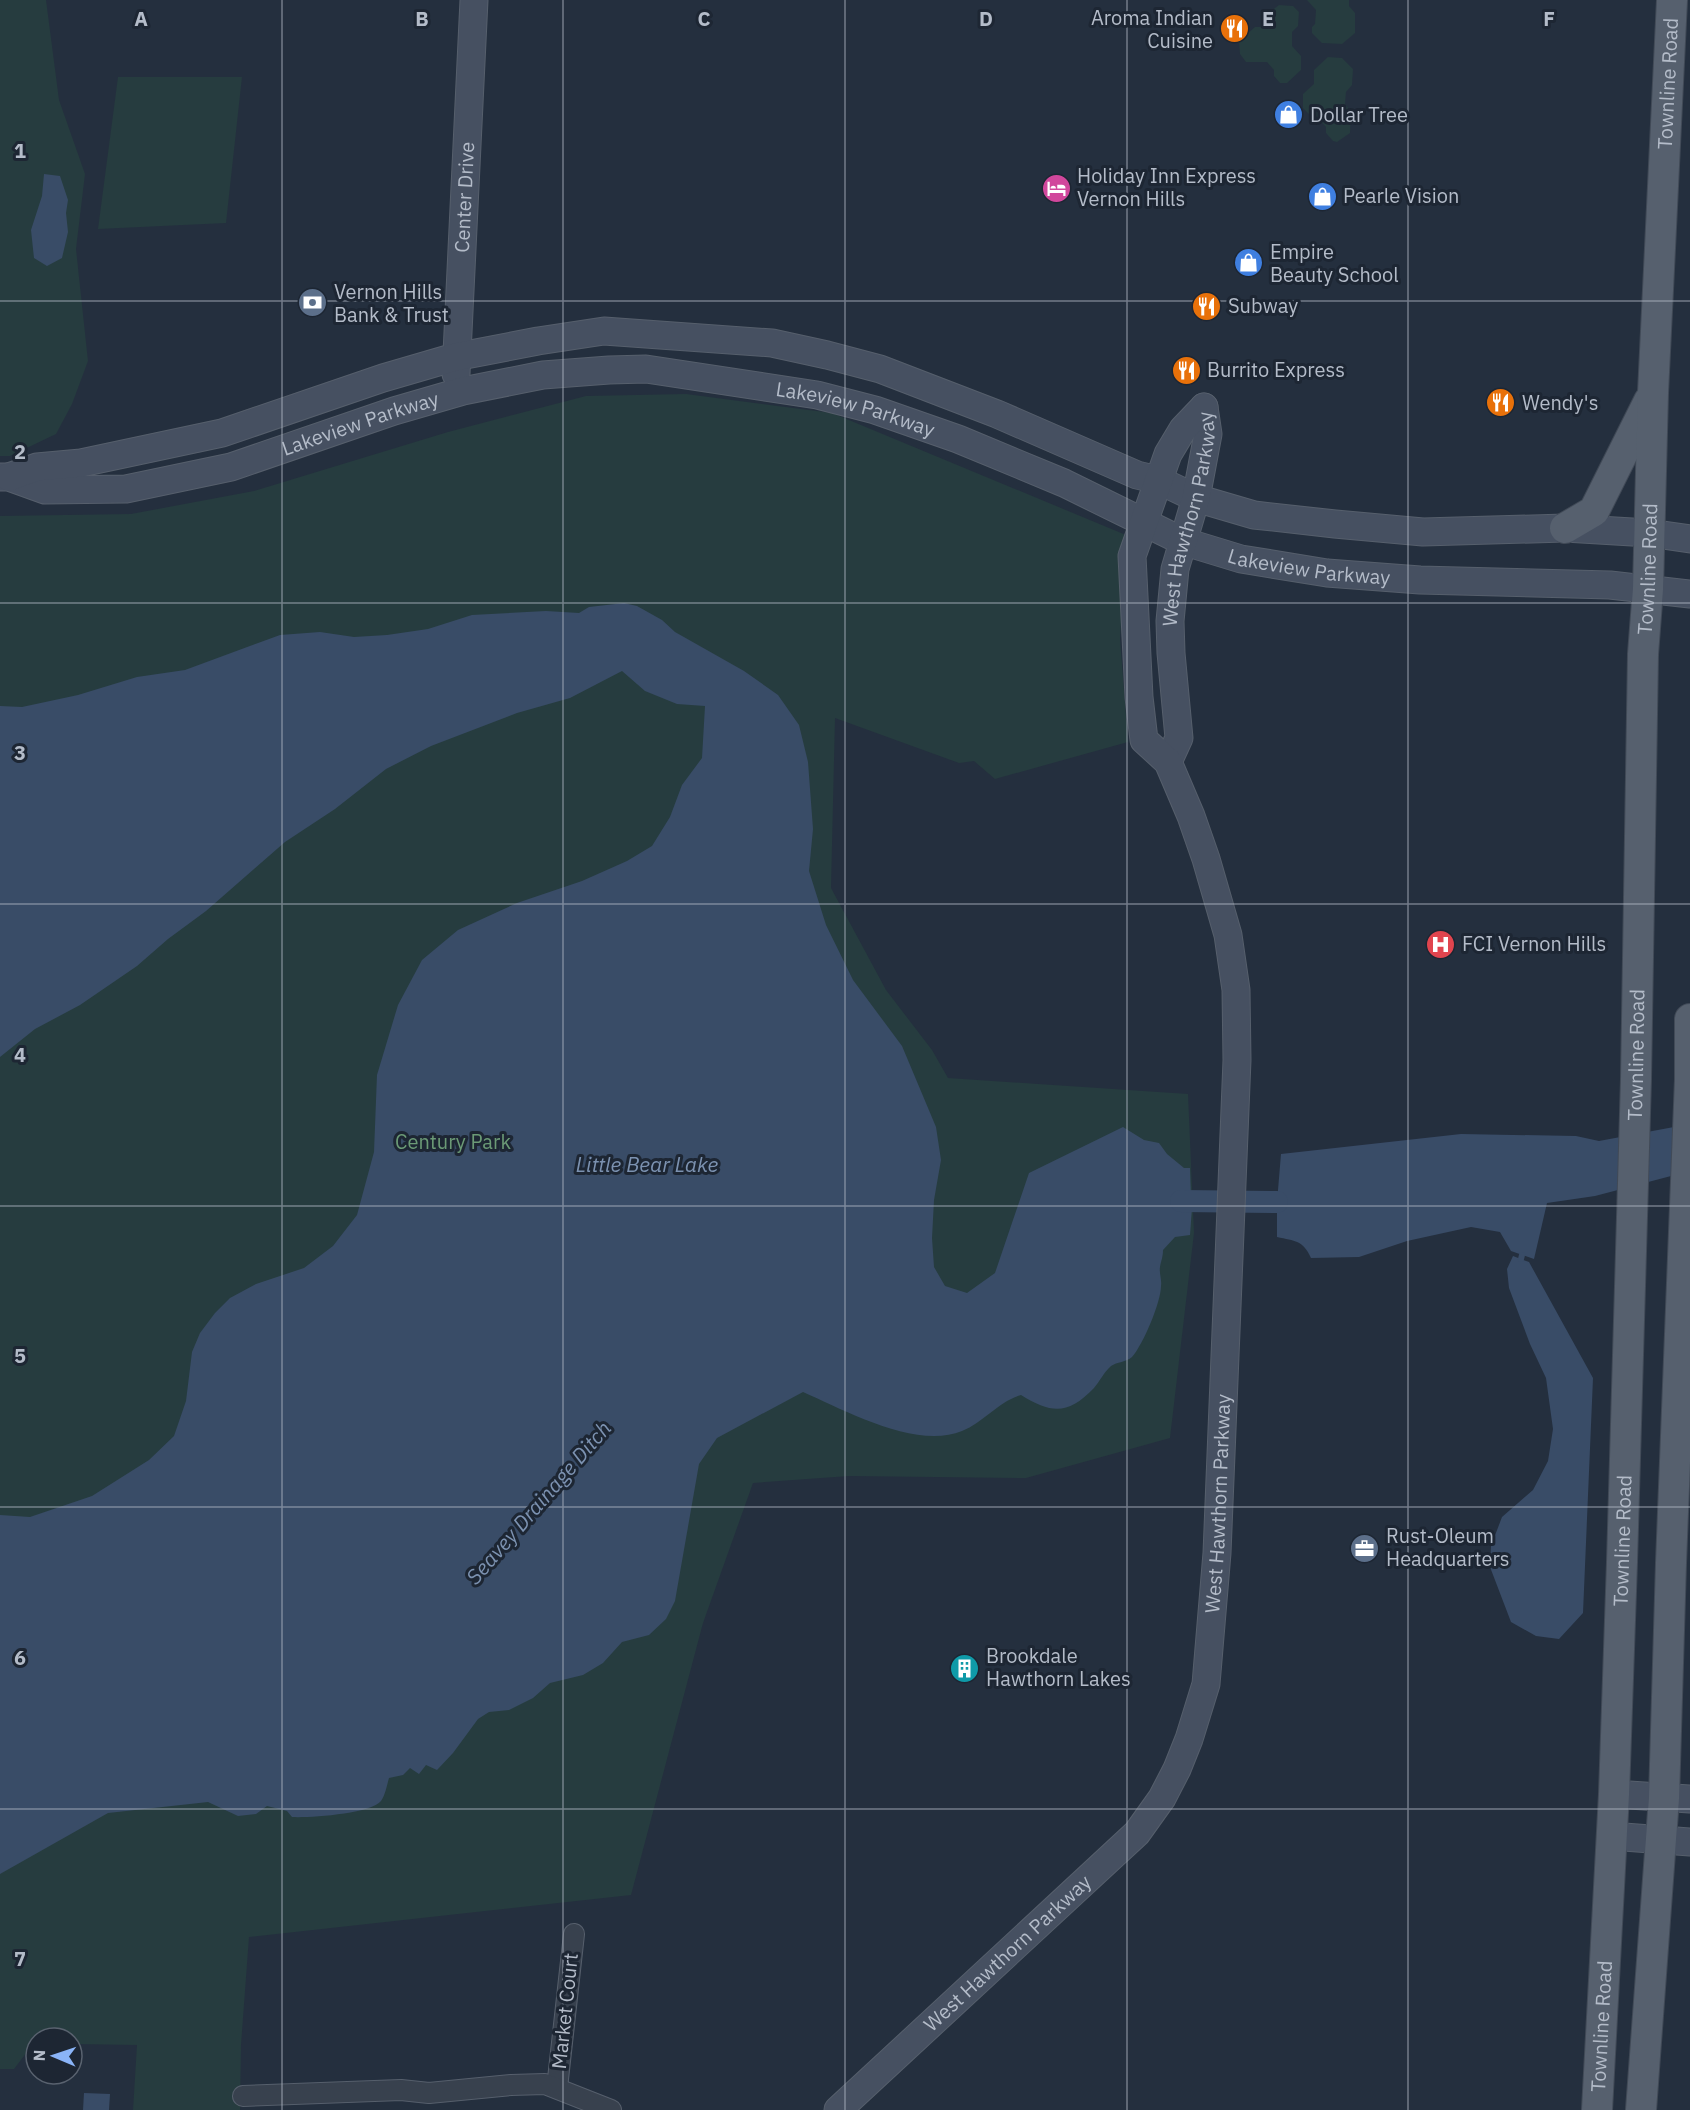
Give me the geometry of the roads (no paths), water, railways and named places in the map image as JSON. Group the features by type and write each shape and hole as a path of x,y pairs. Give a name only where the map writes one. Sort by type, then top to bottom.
{"main road":[{"name":"Townline Road","path":"1596,2110 1614,1794 1636,1079 1643,654 1648,589 1653,393 1672,0"},
{"path":"1565,528 1594,511 1653,393"},
{"path":"1641,2110 1660,1840 1677,1799 1683,1220 1690,1079 1690,1019"}],"street":[{"name":"Center Drive","path":"456,393 474,0"},
{"name":"Lakeview Parkway","path":"5,477 37,467 81,463 222,433 383,378 456,357 604,331 772,343 838,357 908,379 1137,476 1158,480 1196,498 1254,514 1423,532 1565,528 1649,533 1690,539"},
{"name":"Lakeview Parkway","path":"5,477 45,490 126,489 231,466 394,411 456,393 543,375 609,369 646,369 817,394 875,410 958,439 1064,483 1182,541 1241,559 1327,573 1420,580 1610,585 1690,594"},
{"name":"West Hawthorn Parkway","path":"838,2110 1137,1833 1161,1798 1177,1769 1206,1684 1217,1553 1234,1131 1236,990 1227,935 1191,816 1168,762 1144,740 1139,697 1132,556 1168,454 1183,429 1204,407 1208,434 1196,498 1175,570 1170,621 1179,738 1168,762"},
{"path":"1614,1794 1677,1799"},
{"path":"1611,1836 1690,1842"},
{"name":"Market Court","path":"557,2088 574,1934"},
{"path":"243,2096 401,2090 429,2102 511,2085 545,2084 611,2110"}],"water":[{"path":"44,174 60,176 68,200 66,213 68,232 62,258 47,266 34,258 31,230 42,196"},
{"name":"Little Bear Lake","path":"624,603 637,606 662,620 675,632 744,671 778,695 799,725 808,762 813,829 809,871 826,925 853,980 902,1046 936,1127 941,1160 934,1200 932,1238 934,1267 945,1286 967,1293 995,1273 1029,1173 1123,1127 1144,1140 1159,1143 1167,1154 1184,1168 1190,1168 1191,1198 1181,1198 1181,1206 1192,1208 1190,1235 1175,1237 1163,1250 1160,1293 1146,1333 1132,1357 1111,1366 1085,1397 1068,1407 1059,1409 1042,1406 1021,1395 1006,1402 962,1431 944,1436 924,1435 902,1432 881,1425 803,1392 717,1438 699,1464 675,1601 666,1619 649,1635 622,1642 603,1663 583,1675 550,1683 533,1698 509,1710 489,1712 478,1719 453,1753 437,1770 426,1765 419,1774 410,1768 403,1775 389,1778 381,1801 375,1805 353,1812 300,1817 292,1817 287,1811 267,1806 256,1814 238,1816 208,1802 108,1813 0,1874 0,1515 30,1517 92,1496 149,1460 174,1436 186,1401 192,1352 200,1333 215,1313 230,1298 256,1284 304,1268 333,1246 357,1215 374,1152 377,1075 398,1005 422,960 458,930 517,903 582,881 627,861 652,846 670,817 682,785 702,758 705,706 677,704 645,691 622,671 570,698 517,713 431,746 386,769 335,809 285,842 206,911 137,966 80,1005 35,1029 0,1057 0,706 22,707 78,695 137,677 185,670 280,635 320,632 354,637 387,635 428,629 472,615 546,611 579,613 589,607"},
{"path":"1690,1124 1690,1171 1595,1196 1547,1203 1534,1259 1511,1251 1500,1232 1471,1227 1407,1241 1359,1257 1311,1258 1301,1244 1277,1237 1281,1154 1461,1134 1576,1136 1599,1141"},
{"path":"1513,1256 1529,1262 1593,1378 1583,1613 1559,1639 1536,1636 1511,1622 1490,1567 1491,1546 1502,1517 1533,1490 1548,1461 1553,1429 1546,1378 1530,1344 1509,1288 1507,1269"},
{"path":"84,2093 110,2094 109,2110 83,2110"}],"waterway":[{"name":"Seavey Drainage Ditch","path":"1181,1201 1277,1202"},
{"path":"1521,1259 1522,1255"}],"place":[{"name":"Aroma Indian Cuisine","path":"1234,29"},
{"name":"Dollar Tree","path":"1289,115"},
{"name":"Holiday Inn Express Vernon Hills","path":"1056,188"},
{"name":"Pearle Vision","path":"1322,196"},
{"name":"Empire Beauty School","path":"1249,263"},
{"name":"Vernon Hills Bank & Trust","path":"313,303"},
{"name":"Subway","path":"1207,306"},
{"name":"Burrito Express","path":"1186,370"},
{"name":"Wendy's","path":"1501,403"},
{"name":"FCI Vernon Hills","path":"1441,944"},
{"name":"Rust-Oleum Headquarters","path":"1365,1548"},
{"name":"Brookdale Hawthorn Lakes","path":"965,1668"}],"park label":[{"name":"Century Park","path":"453,1142"}]}
